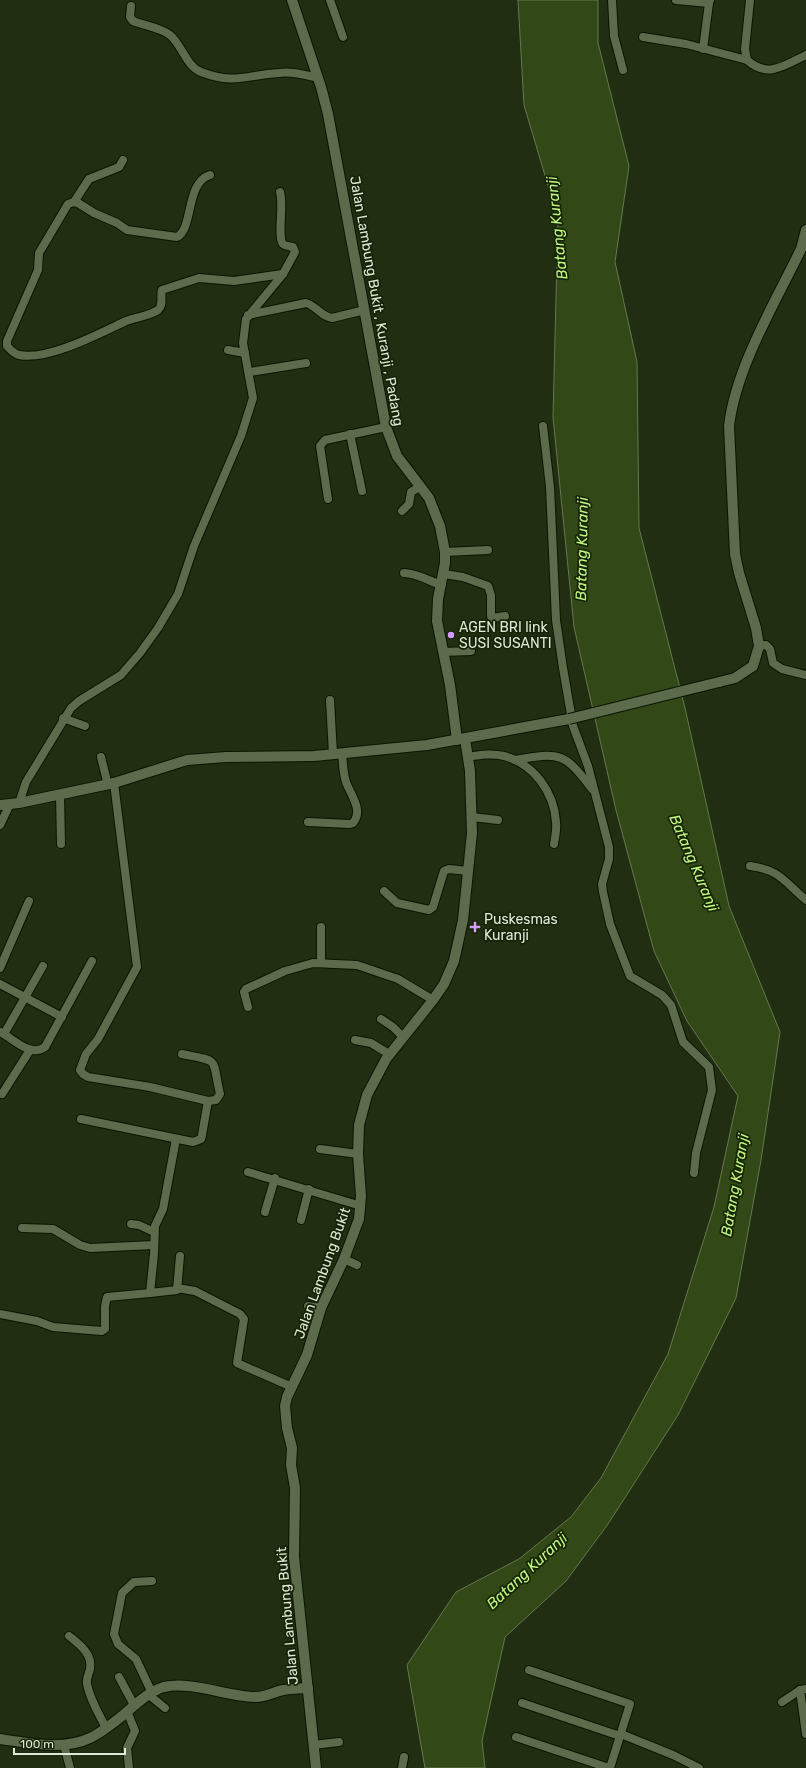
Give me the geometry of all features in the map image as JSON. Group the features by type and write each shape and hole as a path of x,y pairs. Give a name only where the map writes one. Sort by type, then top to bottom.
{"street":[{"name":"Jalan Lambung Bukit , Kuranji , Padang","path":"292,0 318,78 328,114 386,428 397,456 421,486 436,511 445,552 444,574 437,605 437,622 461,739"},
{"path":"330,0 343,38"},
{"path":"612,0 614,36 623,70"},
{"path":"676,0 709,2 703,49"},
{"path":"747,60 745,49 750,0"},
{"path":"131,6 130,17 133,21 158,29 169,35 176,41 194,68 199,71 235,80 279,72 293,72 318,78"},
{"path":"642,37 703,49 747,60 758,69 771,70 783,67 806,55"},
{"path":"123,160 119,167 89,180 74,202 68,204 39,253 38,270 7,341 7,346 11,350 20,355 45,354 79,343 128,321 157,311 162,304 161,290 194,279 204,277 234,281 283,274"},
{"path":"74,202 104,218 117,223 127,230 177,237 183,233 194,192 199,183 210,175"},
{"path":"0,824 10,804 26,782 64,718 79,701 121,675 145,647 178,594 194,546 241,436 253,398 250,372 245,353 243,330 248,315 283,274 295,252 292,247 285,245 282,242 280,226 283,210 280,192"},
{"path":"10,804 111,784 187,760 226,757 338,754 427,745 569,719 735,678 754,666 759,646 756,628 739,573 735,554 730,420 732,406 744,366 801,249 806,230"},
{"path":"248,315 306,303 314,306 327,318 365,310"},
{"path":"228,350 245,353"},
{"path":"250,372 306,363"},
{"path":"543,426 550,487 556,620 573,726 583,750 609,847 609,858 602,884 610,924 630,976 662,995 671,1005 683,1042 709,1068 712,1090 696,1153 694,1173"},
{"path":"328,499 321,444 325,440 386,428"},
{"path":"350,434 362,491"},
{"path":"402,511 409,504 411,492 421,486"},
{"path":"445,552 488,550"},
{"path":"404,573 416,574 424,579 442,585"},
{"path":"444,574 462,577 488,586 491,595 492,618 505,616"},
{"path":"759,646 766,645 770,649 773,663 782,669 806,675"},
{"path":"443,652 471,651"},
{"path":"308,822 352,824 356,820 356,805 345,780 338,754 330,700"},
{"path":"64,718 85,726"},
{"name":"Jalan Lambung Bukit","path":"316,1768 294,1557 295,1488 291,1464 292,1448 287,1428 285,1406 307,1355 322,1308 344,1259 359,1219 361,1206 358,1154 362,1110 372,1083 389,1054 433,1000 444,984 454,961 462,920 468,871 472,817 467,757 461,739"},
{"path":"467,757 486,754 503,756 515,760 531,769 542,781 550,799 556,821 554,844"},
{"path":"515,760 546,754 560,757 577,770 594,792"},
{"path":"101,758 111,784 137,966 98,1039 86,1054 80,1070 88,1077 150,1087 208,1101 216,1100 220,1094 214,1064 210,1060 182,1054"},
{"path":"60,795 61,844"},
{"path":"472,817 498,820"},
{"path":"750,866 767,868 775,872 806,900"},
{"path":"384,891 397,903 428,910 433,907 444,871 449,869 468,871"},
{"path":"0,968 29,901"},
{"path":"321,927 321,963"},
{"path":"43,966 2,1033 34,1051 45,1047 92,961"},
{"path":"248,1006 244,992 246,989 285,971 314,963 357,964 398,979 433,1000"},
{"path":"0,984 62,1017"},
{"path":"381,1019 393,1027 403,1037"},
{"path":"354,1040 371,1043 389,1054"},
{"path":"2,1094 30,1050"},
{"path":"81,1119 193,1142 201,1139 208,1101"},
{"path":"150,1293 156,1220 163,1209 176,1139"},
{"path":"320,1148 358,1154"},
{"path":"248,1172 275,1178 361,1206"},
{"path":"265,1212 275,1178"},
{"path":"301,1220 309,1189"},
{"path":"131,1224 139,1225 154,1232"},
{"path":"22,1228 53,1229 80,1245 90,1248 154,1245"},
{"path":"177,1288 180,1256"},
{"path":"344,1259 357,1265"},
{"path":"0,1314 37,1321 52,1327 102,1331 105,1329 105,1306 107,1297 173,1291 177,1288 195,1291 240,1314 244,1320 237,1363 292,1387"},
{"path":"308,1306 322,1308"},
{"path":"152,1580 134,1582 122,1593 114,1634 118,1644 136,1659 150,1694 165,1708"},
{"path":"68,1636 86,1652 89,1657 90,1669 87,1682 88,1689 106,1728"},
{"path":"516,1737 612,1767 630,1704 529,1670"},
{"path":"119,1677 130,1708 135,1731 127,1748 129,1768"},
{"path":"0,1739 37,1744 64,1745 89,1738 106,1728 150,1694 166,1687 179,1686 261,1697 284,1690 308,1688"},
{"path":"782,1702 803,1689 806,1734"},
{"path":"522,1703 673,1754 699,1768"},
{"path":"313,1745 339,1742"},
{"path":"64,1745 70,1768"},
{"path":"402,1768 404,1757"}],"water":[{"name":"Batang Kuranji","path":"518,0 598,0 598,43 629,166 615,262 637,362 639,528 685,708 729,906 780,1032 761,1160 736,1298 678,1415 608,1524 566,1581 505,1637 482,1741 485,1768 425,1768 407,1665 456,1592 519,1559 571,1517 601,1478 668,1354 714,1207 738,1096 687,1021 654,951 616,810 574,627 553,417 558,219 524,105"}],"place":[{"name":"AGEN BRI link SUSI SUSANTI","path":"451,635"},
{"name":"Puskesmas Kuranji","path":"475,927"}]}
